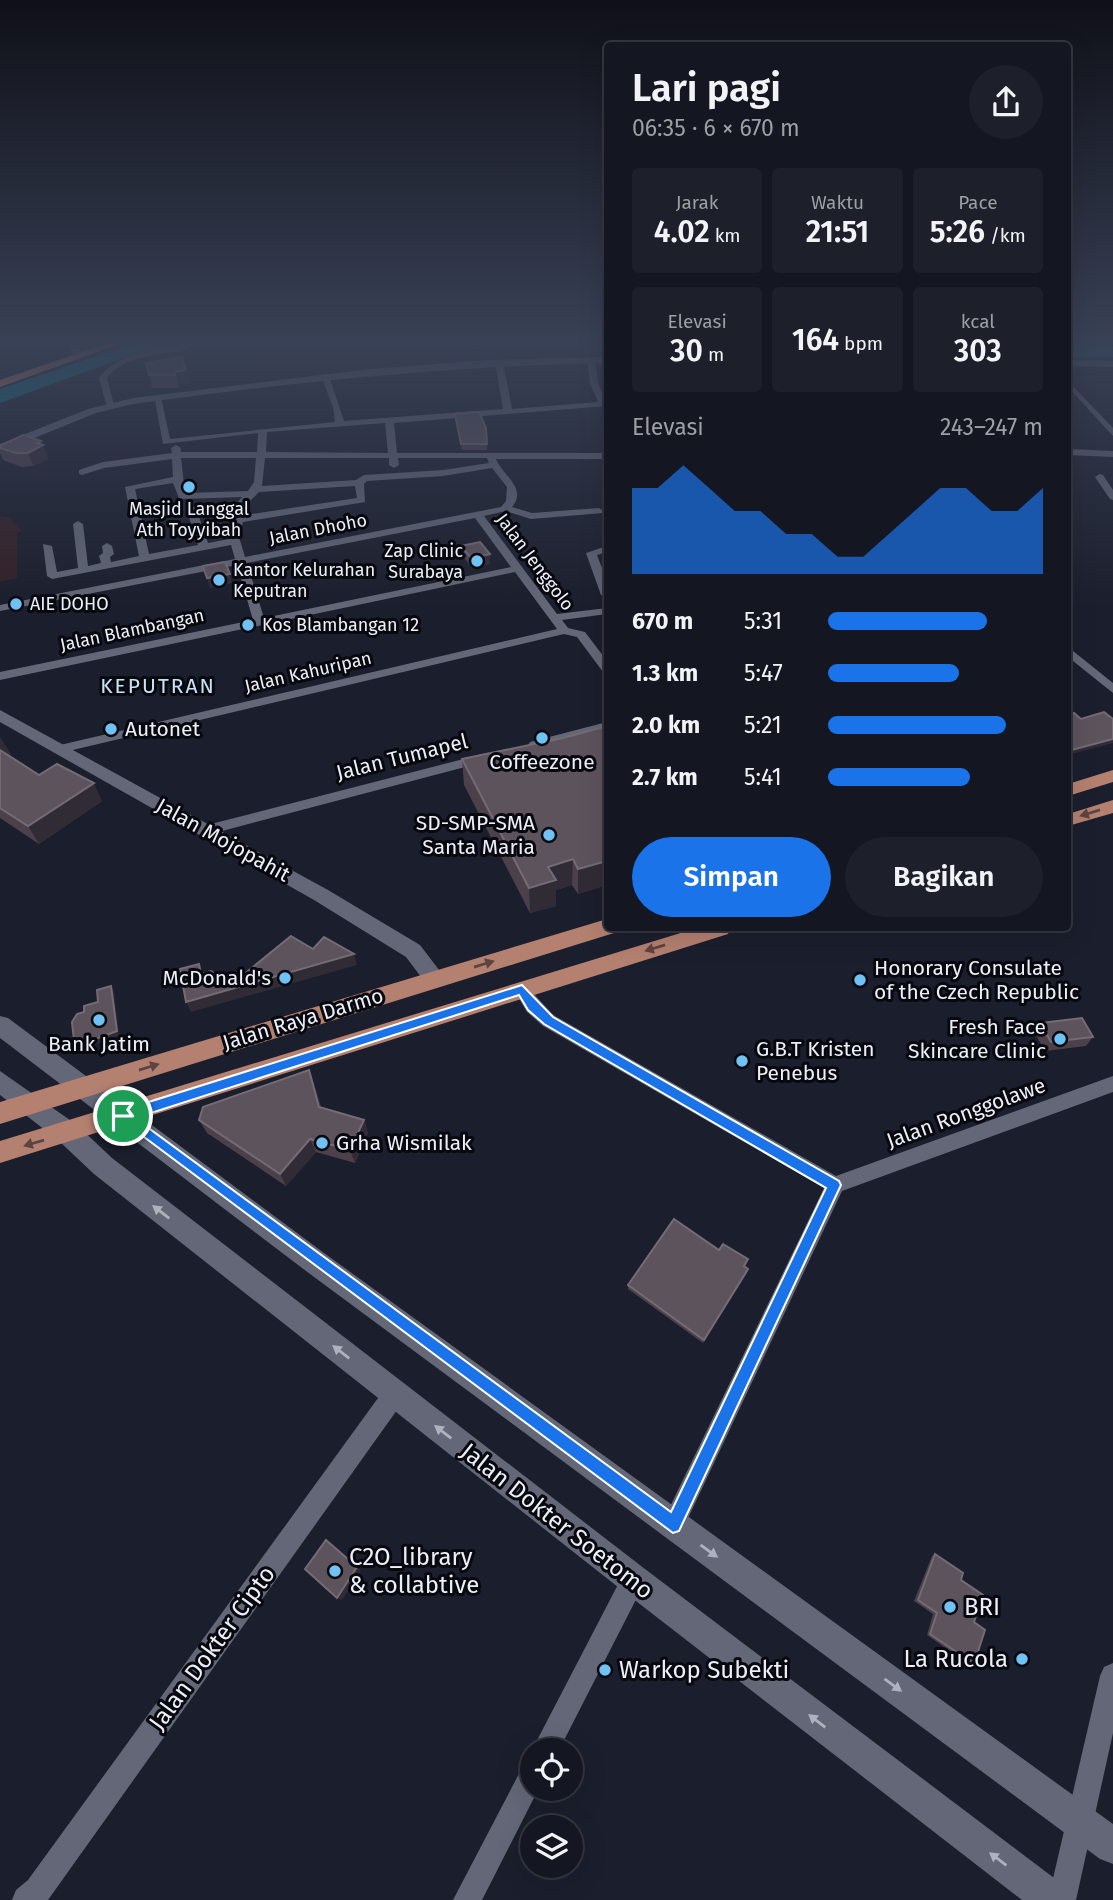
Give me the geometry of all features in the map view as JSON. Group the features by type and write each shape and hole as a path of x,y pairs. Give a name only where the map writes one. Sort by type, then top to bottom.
{"main road":[{"path":"0,448 39,433"},
{"name":"Jalan Mojopahit","path":"0,715 207,830 413,951 435,979"},
{"path":"1071,789 1113,776"},
{"path":"1071,819 1113,806"},
{"name":"Jalan Raya Darmo","path":"0,1113 604,928"},
{"name":"Jalan Raya Darmo","path":"0,1152 123,1116 710,931"},
{"path":"0,1025 673,1525 1113,1846"},
{"name":"Jalan Dokter Soetomo","path":"0,1081 68,1133 103,1166 394,1395 1053,1900"}],"street":[{"path":"163,433 164,441 174,442 243,433"},
{"path":"260,621 234,541 242,504 253,492 262,456 263,433"},
{"path":"390,433 391,456 399,477"},
{"path":"174,442 178,455 175,464 179,493 187,498 359,483 361,479 399,477 493,461"},
{"path":"1071,452 1113,449"},
{"path":"82,472 103,465 178,455 391,456 493,461 604,456"},
{"path":"493,461 512,487 512,499 506,508 531,516 599,511"},
{"path":"1100,477 1113,497"},
{"path":"144,557 131,487 178,479"},
{"path":"240,519 362,500 359,483"},
{"path":"191,508 204,546"},
{"name":"Jalan Dhoho","path":"0,608 506,508"},
{"name":"Jalan Jenggolo","path":"477,514 564,631"},
{"path":"78,524 83,569"},
{"path":"47,546 52,576 234,541"},
{"path":"106,564 107,546"},
{"path":"604,549 591,551 604,587"},
{"name":"Jalan Blambangan","path":"0,676 519,568"},
{"path":"555,618 604,611"},
{"path":"564,631 581,634 604,665"},
{"name":"Jalan Kahuripan","path":"60,749 564,631"},
{"path":"1071,654 1113,689"},
{"path":"522,748 604,727"},
{"name":"Jalan Tumapel","path":"207,830 497,755"},
{"path":"522,990 533,1007 549,1021 835,1185 673,1525"},
{"name":"Jalan Ronggolawe","path":"835,1185 1113,1084"},
{"name":"Jalan Dokter Cipto","path":"26,1900 46,1879 394,1395"},
{"path":"551,1738 634,1580"},
{"path":"1062,1900 1113,1676"},
{"path":"467,1900 520,1798"}],"shaded area":[{"path":"0,516 10,518 22,531 17,533 17,578 0,582"}],"building":[{"path":"459,433 486,433 487,444 461,444"},
{"path":"23,435 41,441 37,443 43,445 28,453 16,453 0,448 0,446"},
{"path":"480,542 490,554 471,558 461,546"},
{"path":"225,562 230,574 207,578 203,566"},
{"path":"1104,712 1113,719 1113,739 1071,750 1071,714 1074,713 1081,719"},
{"name":"SD-SMP-SMA Santa Maria","path":"604,727 604,862 578,869 573,859 548,867 556,880 529,888 462,759"},
{"path":"0,750 39,775 57,764 94,783 28,826 0,808"},
{"path":"291,936 313,949 324,937 354,954 186,1002 180,969 199,964 201,974 211,971 232,984"},
{"name":"Bank Jatim","path":"111,986 117,1031 80,1045 74,1041 72,1022 77,1014 84,1012 84,1006 98,1002 97,990"},
{"path":"1082,1018 1093,1037 1051,1042 1040,1023"},
{"path":"309,1070 319,1107 364,1120 350,1150 310,1139 280,1174 199,1120 203,1107"},
{"path":"674,1219 719,1250 723,1244 748,1259 744,1266 748,1269 704,1340 628,1285"},
{"name":"C2O_library & collabtive","path":"326,1540 357,1567 337,1598 305,1569"},
{"name":"BRI","path":"935,1554 963,1573 961,1580 983,1595 974,1622 985,1630 974,1664 930,1634 937,1613 918,1600"}],"place":[{"name":"Masjid Langgal Ath Toyyibah","path":"189,487"},
{"name":"Zap Clinic Surabaya","path":"477,561"},
{"name":"Kantor Kelurahan Keputran","path":"219,580"},
{"name":"AIE DOHO","path":"16,604"},
{"name":"Kos Blambangan 12","path":"248,625"},
{"name":"Autonet","path":"111,729"},
{"name":"Coffeezone","path":"542,738"},
{"name":"SD-SMP-SMA Santa Maria","path":"549,835"},
{"name":"McDonald's","path":"285,978"},
{"name":"Honorary Consulate of the Czech Republic","path":"860,980"},
{"name":"Bank Jatim","path":"99,1020"},
{"name":"Fresh Face Skincare Clinic","path":"1060,1039"},
{"name":"G.B.T Kristen Penebus","path":"742,1061"},
{"name":"Grha Wismilak","path":"322,1143"},
{"name":"C2O_library & collabtive","path":"335,1571"},
{"name":"BRI","path":"950,1607"},
{"name":"La Rucola","path":"1022,1659"},
{"name":"Warkop Subekti","path":"605,1670"}],"district":[{"name":"KEPUTRAN","path":"158,686"}],"route":[{"path":"522,990 533,1007 549,1021 835,1185 673,1525 315,1262 123,1116 522,990"}]}
